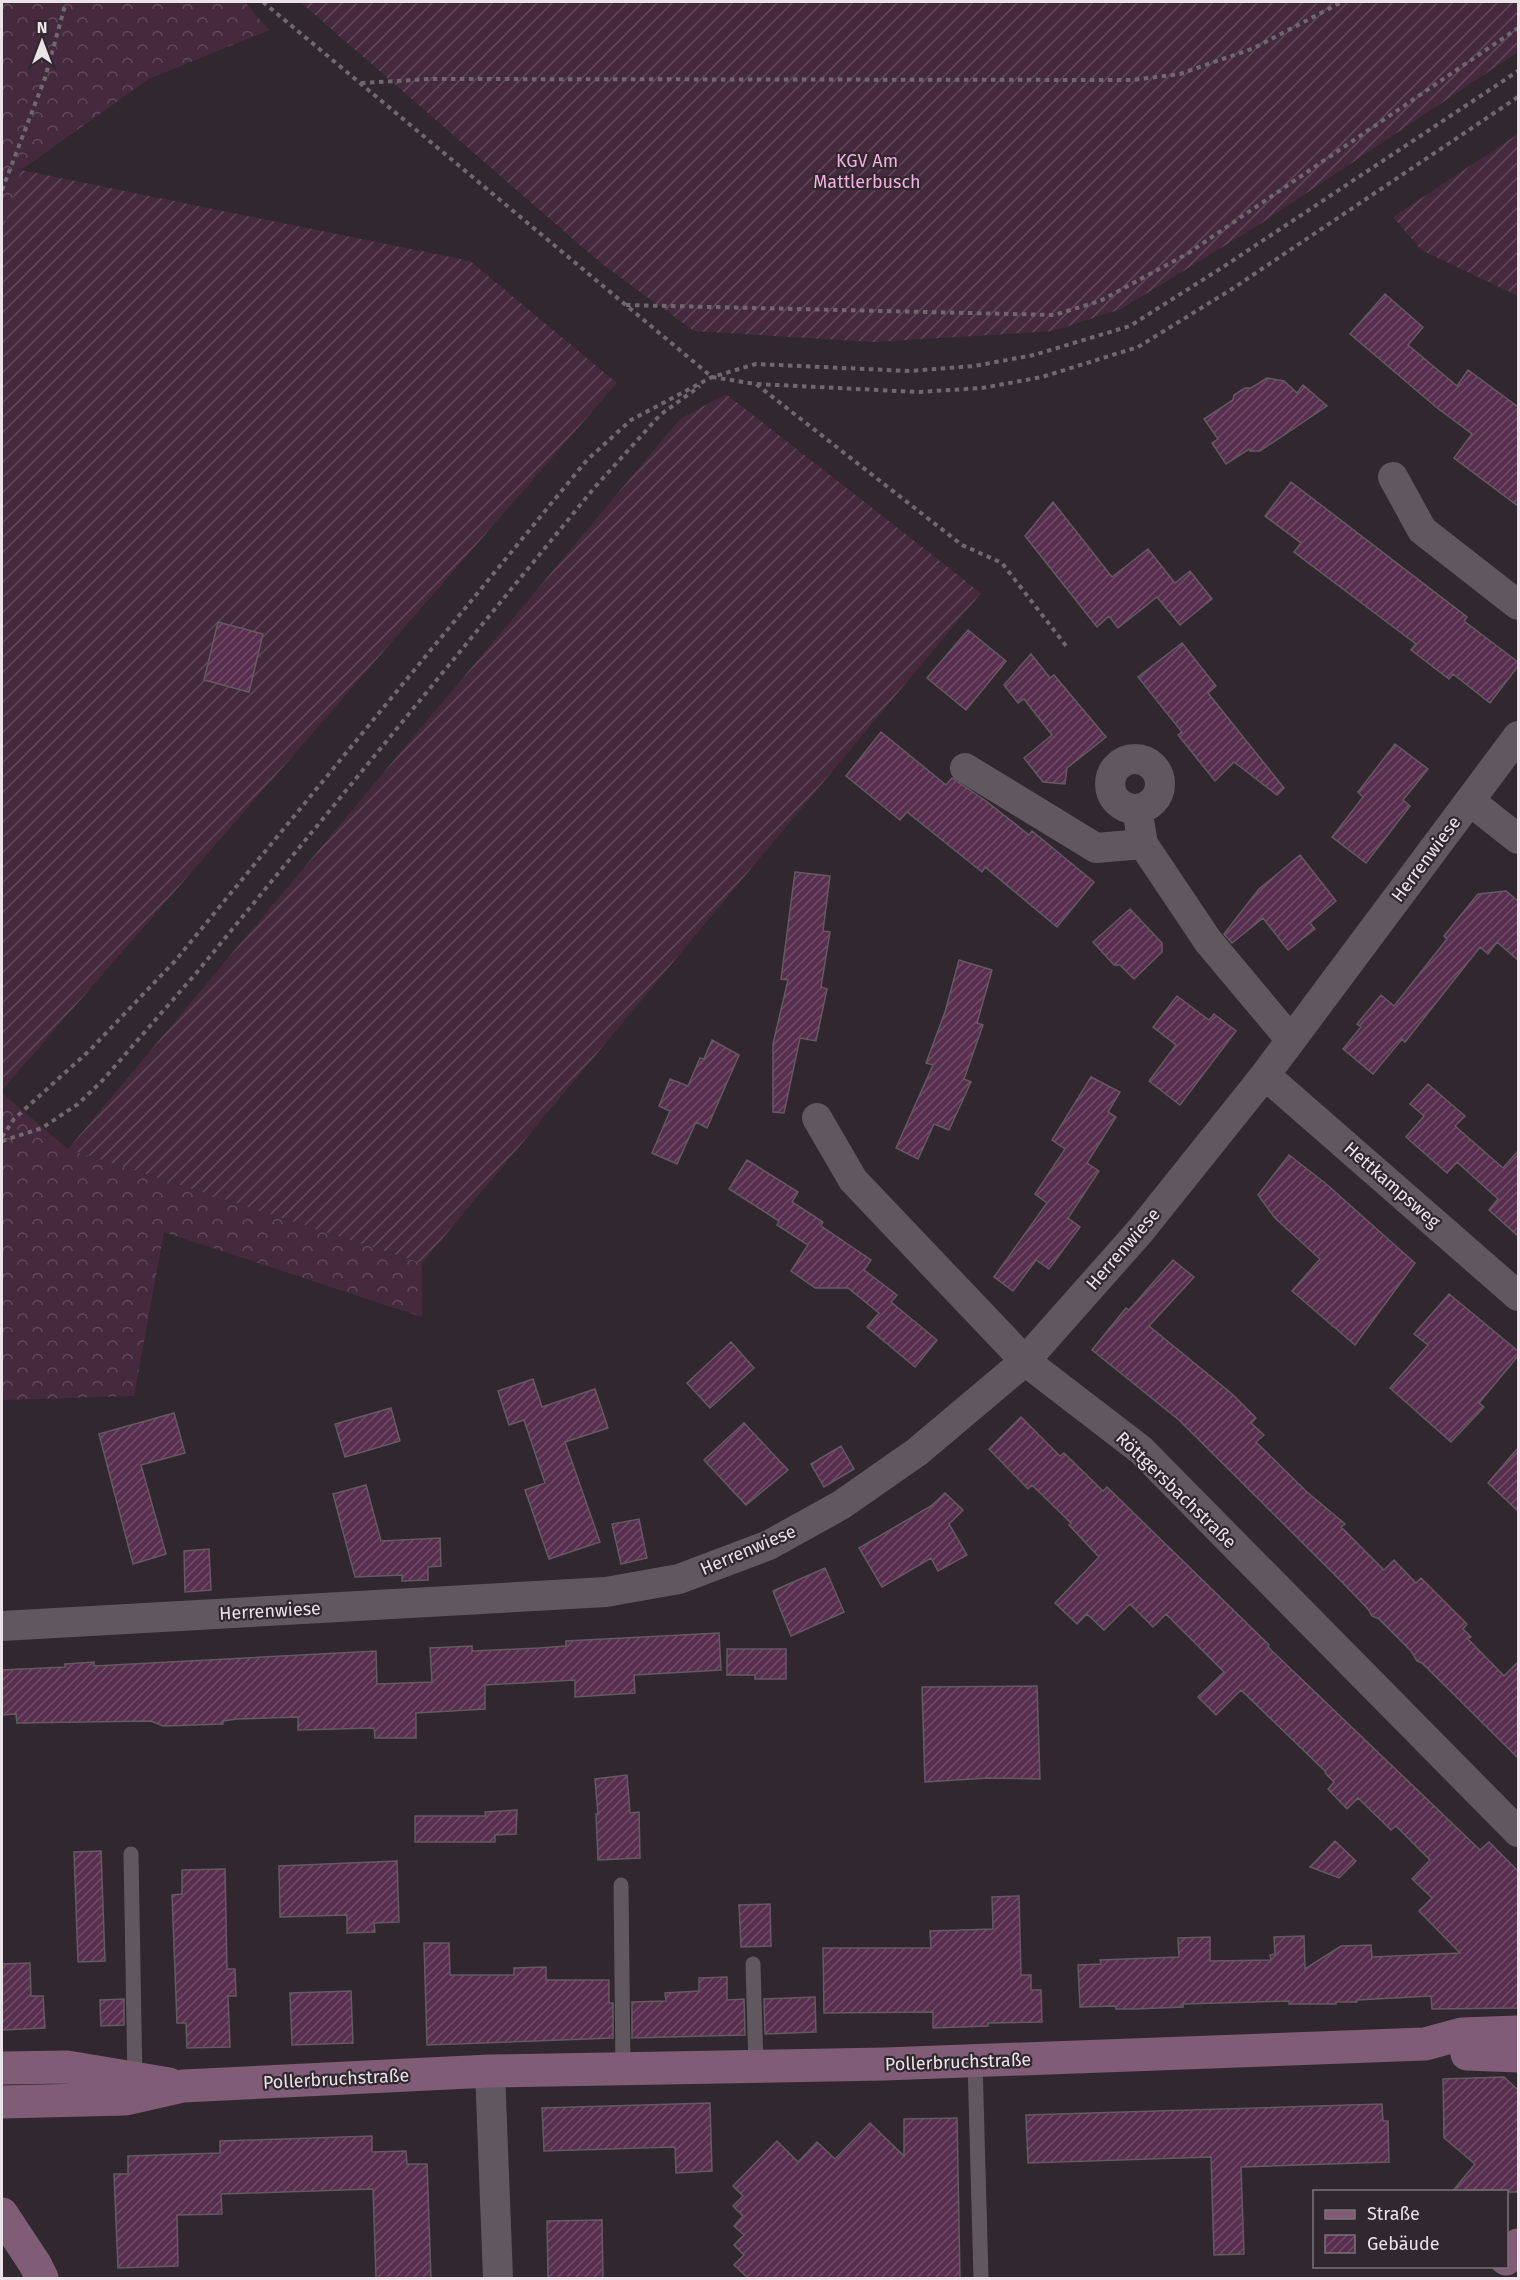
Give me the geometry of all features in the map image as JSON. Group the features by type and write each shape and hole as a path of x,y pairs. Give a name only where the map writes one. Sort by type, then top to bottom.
{"street":[{"path":"1393,477 1422,530 1518,605"},
{"name":"Herrenwiese","path":"2,1626 606,1592 679,1579 769,1545 841,1505 917,1452 1025,1362 1141,1230 1265,1075 1290,1038 1518,736"},
{"path":"964,768 1096,848 1143,844"},
{"path":"1470,801 1518,839"},
{"path":"1137,809 1143,844 1208,941 1290,1038"},
{"name":"Hettkampsweg","path":"1265,1075 1518,1296"},
{"name":"Röttgersbachstraße","path":"817,1118 853,1180 1025,1362 1141,1450 1518,1832"},
{"name":"Pollerbruchstraße","path":"2,2068 67,2067 135,2087 183,2086 490,2072 975,2061 1425,2044 1462,2034 1518,2032"},
{"name":"Pollerbruchstraße","path":"1425,2044 1460,2054 1518,2056"},
{"path":"490,2072 498,2278"},
{"name":"Pollerbruchstraße","path":"2,2102 126,2099 135,2087"},
{"path":"2,2214 38,2271"},
{"path":"2,2237 38,2271"},
{"path":"1508,2257 1518,2245"}],"lane":[{"path":"130,1854 135,2087"},
{"path":"621,1885 623,2069"},
{"path":"753,1964 756,2067"},
{"path":"975,2061 981,2278"}],"path":[{"path":"2,190 45,78 66,2"},
{"path":"263,2 712,377 756,384 918,392 982,387 1042,377 1138,347 1232,289 1518,97"},
{"path":"361,83 430,79 1132,80 1180,74 1254,48 1342,2"},
{"path":"626,305 1054,315 1100,301 1187,254 1518,28"},
{"path":"2,1139 14,1119 90,1050 175,961 586,460 631,420 712,377 756,364 909,371 974,366 1034,355 1130,326 1518,71"},
{"path":"2,1139 42,1128 78,1104 102,1081 198,971 595,487 660,415 712,377"},
{"path":"756,384 962,545 1002,563 1067,647"}],"green space":[{"path":"2,2 245,2 269,30 149,79 21,170 2,235"},
{"name":"KGV Am Mattlerbusch","path":"300,2 1518,2 1518,52 1257,226 1121,309 1053,331 874,342 694,331 602,264"},
{"path":"1518,134 1518,296 1421,250 1393,217"},
{"path":"21,170 470,261 617,383 2,1090 2,235"},
{"path":"726,394 981,593 422,1263 68,1149 680,419"},
{"path":"2,1093 68,1149 422,1263 422,1317 164,1232 134,1396 2,1400"}],"building":[{"path":"1385,294 1423,327 1408,345 1457,386 1468,370 1518,407 1518,506 1454,458 1472,434 1436,407 1350,334"},
{"path":"1267,378 1284,381 1297,393 1303,385 1327,406 1260,451 1249,449 1226,464 1212,443 1218,439 1204,419 1233,400 1234,395"},
{"path":"1291,482 1467,617 1464,621 1518,662 1518,666 1490,703 1453,674 1449,679 1411,650 1416,644 1294,552 1301,543 1265,516"},
{"path":"1053,502 1112,577 1148,549 1175,583 1190,571 1212,599 1180,625 1157,597 1118,628 1109,616 1097,627 1025,536"},
{"path":"218,622 263,634 249,692 204,680"},
{"path":"968,630 1006,661 966,710 927,678"},
{"path":"1182,643 1216,686 1208,693 1284,788 1277,795 1234,762 1215,781 1178,735 1182,732 1138,677"},
{"path":"1031,654 1050,678 1054,675 1106,737 1067,768 1065,784 1043,782 1024,758 1052,735 1024,699 1018,703 1004,685"},
{"path":"881,732 946,785 952,778 1029,835 1032,831 1094,882 1057,927 985,867 982,872 907,812 900,820 846,776"},
{"path":"1395,744 1428,769 1403,800 1410,806 1366,863 1332,837 1363,797 1358,792"},
{"path":"1300,855 1336,901 1310,923 1315,929 1288,950 1263,918 1232,943 1224,934 1259,889"},
{"path":"795,872 830,876 823,931 830,932 821,987 827,989 816,1041 800,1038 784,1113 773,1112 773,1044 788,980 781,979"},
{"path":"1506,891 1518,901 1518,960 1497,942 1488,954 1480,947 1405,1042 1402,1039 1373,1074 1343,1049 1361,1027 1357,1024 1381,995 1394,1006 1447,939 1444,936 1478,894"},
{"path":"1130,909 1162,943 1162,952 1134,979 1120,965 1114,965 1093,942"},
{"path":"959,960 992,970 977,1023 983,1025 964,1079 971,1082 949,1130 934,1124 918,1159 896,1148 933,1065 926,1063 945,1012"},
{"path":"1177,996 1209,1020 1214,1014 1236,1031 1180,1105 1149,1081 1176,1045 1153,1027"},
{"path":"712,1040 739,1055 707,1128 696,1122 677,1164 652,1153 670,1111 659,1106 670,1079 688,1086 700,1058 704,1059"},
{"path":"1091,1077 1120,1092 1108,1112 1116,1117 1087,1163 1099,1171 1068,1218 1080,1227 1049,1269 1036,1260 1013,1291 994,1277 1047,1203 1035,1194 1065,1149 1052,1140"},
{"path":"1428,1084 1465,1116 1455,1126 1503,1168 1518,1151 1518,1236 1489,1210 1498,1199 1457,1162 1447,1173 1406,1137 1424,1116 1410,1104"},
{"path":"1289,1155 1325,1183 1415,1263 1355,1345 1292,1291 1320,1259 1275,1218 1258,1195"},
{"path":"747,1160 798,1192 792,1202 823,1222 821,1226 871,1260 864,1270 897,1295 891,1302 937,1340 915,1367 867,1327 879,1313 848,1288 815,1288 791,1271 808,1245 777,1225 779,1221 729,1189"},
{"path":"1173,1260 1194,1277 1149,1326 1231,1393 1256,1418 1251,1423 1264,1435 1256,1442 1307,1492 1345,1524 1341,1527 1384,1570 1394,1560 1416,1583 1421,1578 1467,1624 1463,1629 1471,1637 1468,1639 1504,1676 1518,1662 1518,1758 1422,1663 1417,1661 1411,1651 1379,1619 1372,1616 1341,1581 1179,1420 1092,1350 1126,1308 1129,1310"},
{"path":"1449,1294 1518,1351 1518,1356 1479,1403 1484,1407 1451,1442 1390,1388 1428,1345 1414,1334"},
{"path":"731,1342 754,1368 710,1408 687,1383"},
{"path":"533,1379 542,1407 595,1389 608,1428 565,1442 600,1542 549,1559 525,1490 545,1483 524,1420 509,1425 498,1391"},
{"path":"391,1408 400,1441 345,1457 335,1424"},
{"path":"174,1413 185,1453 141,1465 166,1554 133,1564 99,1434"},
{"path":"1021,1417 1060,1456 1064,1453 1103,1491 1107,1487 1269,1645 1268,1647 1480,1850 1489,1842 1518,1871 1518,2008 1432,2009 1431,1996 1357,2000 1357,2002 1336,2002 1336,2004 1289,2004 1289,2001 1183,2004 1183,2007 1136,2009 1116,2009 1115,2006 1080,2007 1078,1965 1101,1964 1100,1960 1179,1957 1178,1938 1210,1937 1210,1961 1271,1960 1270,1955 1275,1954 1274,1937 1304,1936 1305,1969 1341,1946 1371,1945 1372,1957 1460,1953 1419,1911 1432,1898 1412,1879 1430,1860 1396,1826 1391,1830 1358,1798 1347,1809 1328,1789 1334,1782 1326,1772 1241,1690 1216,1715 1198,1697 1224,1672 1166,1614 1153,1627 1130,1604 1104,1630 1087,1614 1077,1624 1055,1603 1099,1557 1069,1525 1071,1523 1032,1485 1028,1489 989,1449"},
{"path":"744,1423 788,1470 746,1505 704,1460"},
{"path":"841,1446 854,1469 824,1487 811,1464"},
{"path":"1518,1448 1518,1511 1488,1483"},
{"path":"366,1485 381,1541 440,1538 441,1566 428,1567 428,1580 402,1581 402,1575 355,1577 333,1494"},
{"path":"945,1493 963,1510 949,1524 967,1555 938,1571 931,1558 882,1587 859,1548 931,1506"},
{"path":"639,1519 647,1558 621,1564 612,1524"},
{"path":"209,1549 211,1590 185,1592 184,1551"},
{"path":"825,1568 844,1612 791,1636 773,1591"},
{"path":"719,1633 721,1670 634,1675 635,1693 575,1697 575,1680 485,1685 485,1709 416,1713 416,1738 375,1738 374,1728 298,1730 298,1717 237,1719 223,1721 223,1724 163,1726 151,1721 17,1723 16,1714 2,1715 2,1670 65,1667 65,1664 94,1662 94,1666 376,1651 377,1684 432,1682 430,1648 472,1646 472,1651 539,1648 566,1646 566,1641"},
{"path":"727,1649 786,1649 786,1679 755,1679 755,1675 727,1675"},
{"path":"1037,1686 1040,1779 988,1778 925,1782 922,1687"},
{"path":"627,1775 630,1813 639,1812 640,1858 598,1860 595,1779"},
{"path":"517,1810 516,1834 495,1835 495,1842 415,1842 415,1816 486,1816 485,1812"},
{"path":"1335,1841 1356,1861 1339,1878 1310,1867"},
{"path":"101,1851 105,1961 78,1962 74,1852"},
{"path":"397,1861 399,1922 374,1923 375,1932 347,1933 347,1915 280,1917 279,1866"},
{"path":"225,1869 227,1969 235,1969 236,1996 228,1996 230,2047 187,2048 186,2023 177,2023 172,1895 182,1894 182,1870"},
{"path":"1019,1896 1021,1975 1031,1975 1031,1990 1041,1990 1042,2022 988,2023 988,2026 933,2028 933,2012 824,2013 823,1948 931,1948 930,1931 993,1929 992,1897"},
{"path":"770,1904 771,1946 741,1947 739,1905"},
{"path":"424,1943 449,1943 450,1975 514,1975 514,1968 546,1967 546,1980 609,1980 609,2003 613,2003 613,2038 427,2045"},
{"path":"30,1963 31,1996 43,1996 45,2028 2,2030 2,1964"},
{"path":"727,1977 727,2000 744,1999 745,2035 632,2038 632,2002 666,2001 665,1993 699,1991 699,1978"},
{"path":"351,1991 353,2043 292,2045 290,1993"},
{"path":"815,1997 816,2032 765,2034 764,1999"},
{"path":"124,1999 124,2025 101,2026 100,2000"},
{"path":"1504,2077 1518,2090 1518,2192 1454,2190 1475,2164 1444,2138 1443,2079"},
{"path":"710,2103 712,2171 676,2173 675,2147 544,2151 542,2108"},
{"path":"1382,2104 1383,2121 1388,2121 1389,2162 1241,2167 1244,2254 1214,2255 1211,2157 1028,2163 1026,2115"},
{"path":"957,2118 960,2278 748,2278 734,2265 744,2255 734,2245 744,2235 734,2226 743,2216 733,2206 743,2196 733,2186 777,2141 798,2162 817,2142 835,2159 870,2123 904,2156 904,2119"},
{"path":"372,2136 372,2152 406,2151 407,2164 427,2164 431,2278 376,2278 373,2189 221,2194 222,2214 177,2215 178,2266 118,2268 114,2174 128,2174 128,2156 220,2153 220,2141"},
{"path":"602,2220 603,2278 548,2278 547,2221"}]}
